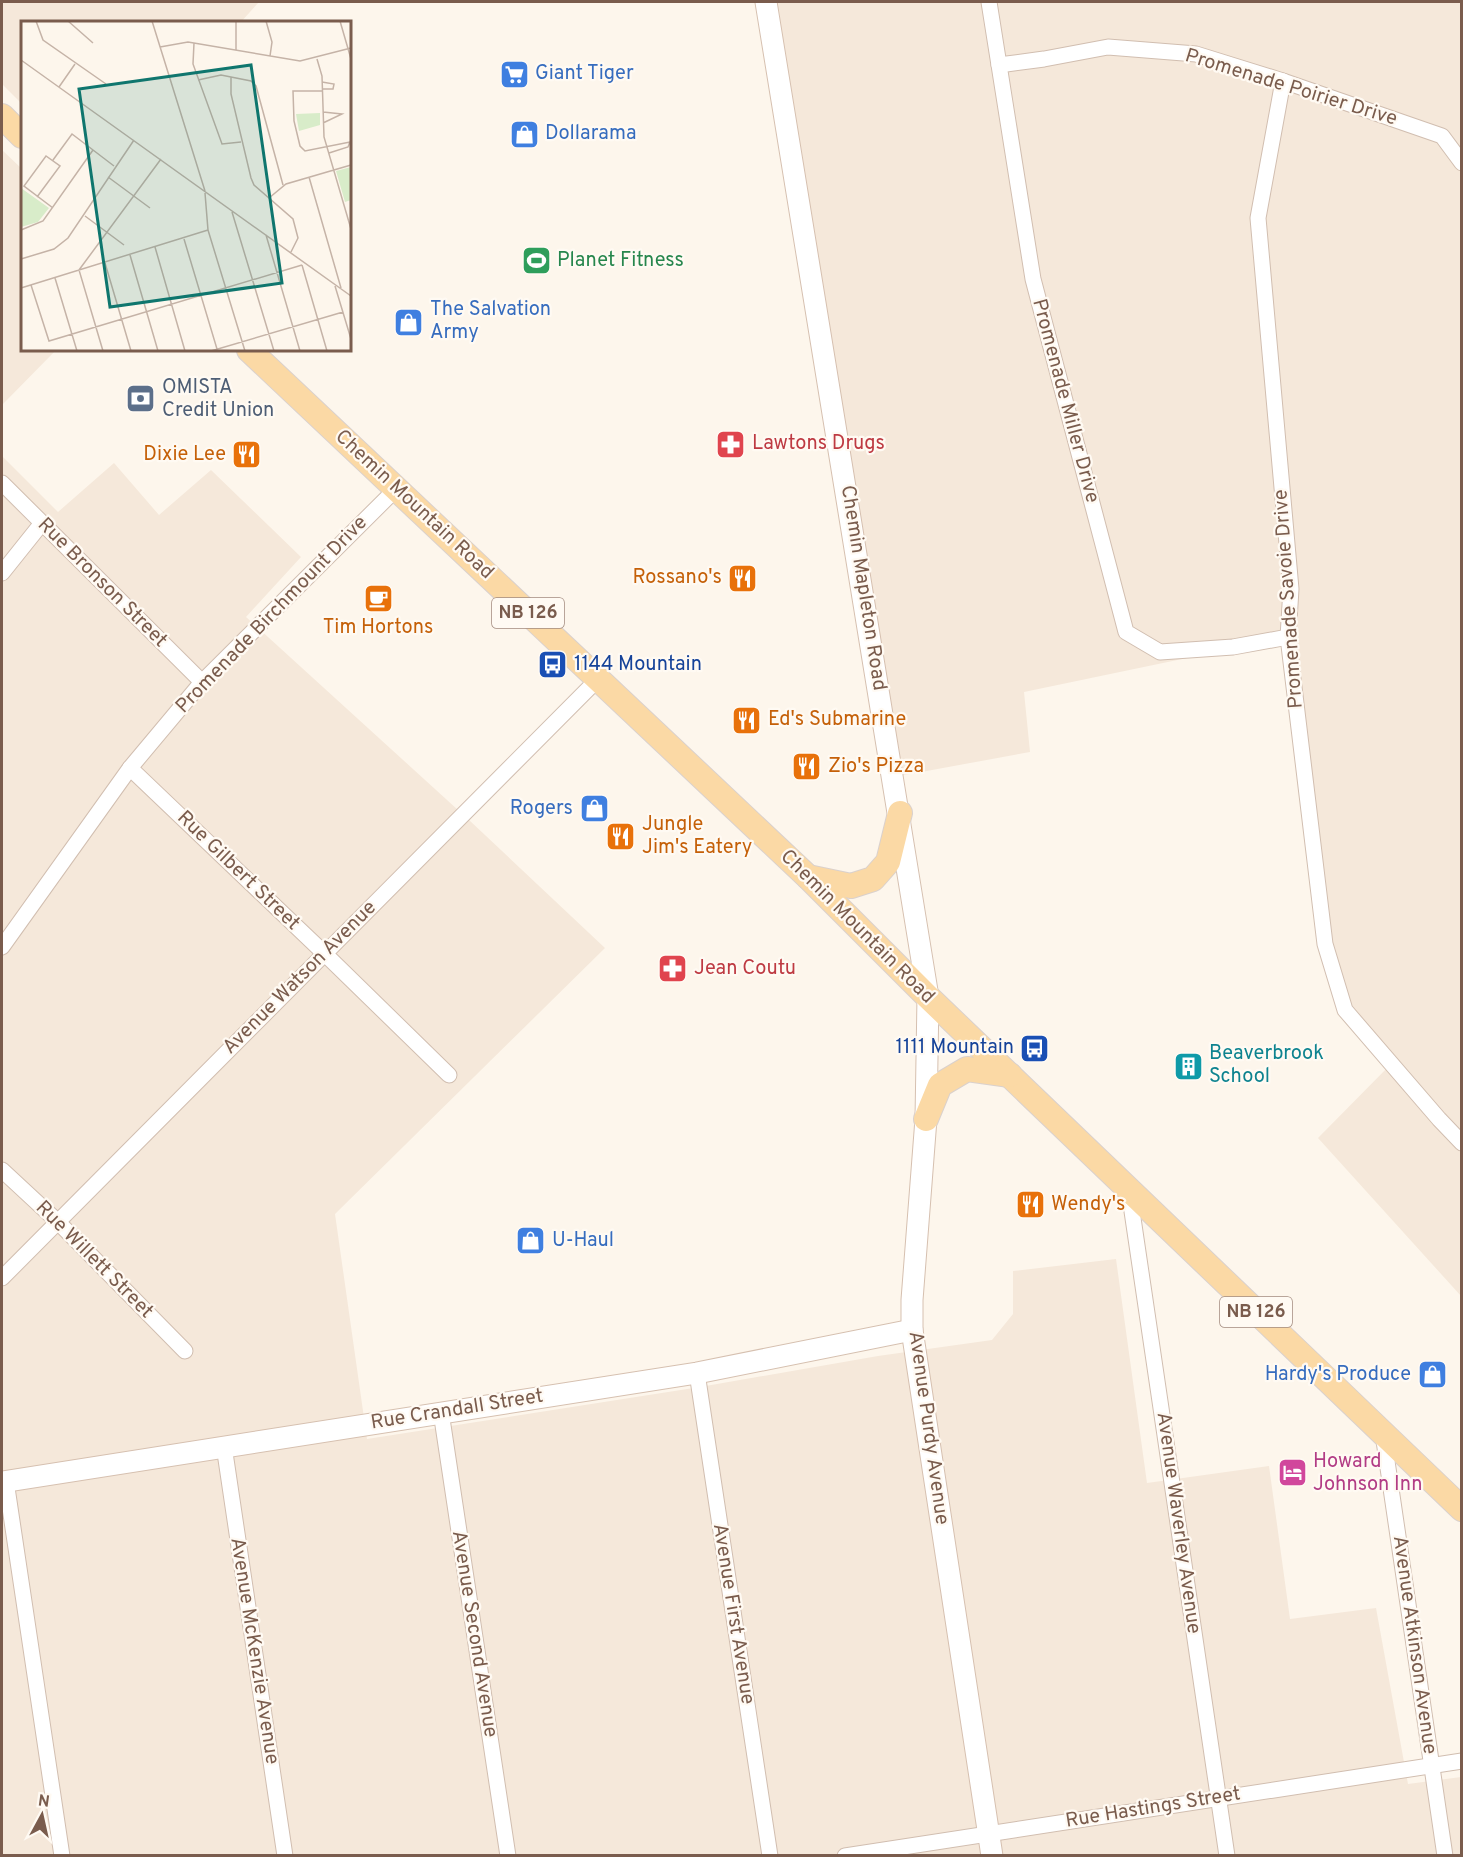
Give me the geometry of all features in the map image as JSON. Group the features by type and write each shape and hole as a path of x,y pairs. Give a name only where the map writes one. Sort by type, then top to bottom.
{"main road":[{"path":"2,116 21,135"},
{"name":"Chemin Mountain Road","path":"250,351 808,877 928,998 1461,1509"},
{"path":"808,877 851,886 873,879 888,862 900,813"},
{"path":"926,1119 940,1085 967,1069 1010,1076"}],"street":[{"name":"Chemin Mapleton Road","path":"766,2 900,813 928,998"},
{"name":"Promenade Miller Drive","path":"989,2 1033,279 1126,632 1160,652 1233,647 1288,637"},
{"name":"Promenade Poirier Drive","path":"999,65 1044,59 1108,46 1196,54 1283,81 1442,136 1461,163"},
{"name":"Promenade Savoie Drive","path":"1283,81 1258,218 1291,589 1288,637 1325,944 1345,1010 1459,1135"},
{"name":"Rue Bronson Street","path":"2,483 202,682"},
{"name":"Promenade Birchmount Drive","path":"2,947 130,768 202,682 396,489"},
{"path":"2,573 42,523"},
{"name":"Avenue Watson Avenue","path":"2,1278 598,679"},
{"name":"Rue Gilbert Street","path":"130,768 449,1075"},
{"name":"Avenue Purdy Avenue","path":"928,998 926,1119 912,1300 912,1330 992,1856"},
{"name":"Rue Willett Street","path":"2,1170 58,1222 186,1351"},
{"name":"Avenue Waverley Avenue","path":"1129,1190 1227,1856"},
{"name":"Rue Crandall Street","path":"4,1482 697,1372 912,1330"},
{"name":"Avenue First Avenue","path":"697,1372 770,1856"},
{"name":"Avenue Second Avenue","path":"441,1412 508,1856"},
{"name":"Avenue Atkinson Avenue","path":"1383,1434 1444,1856"},
{"name":"Avenue McKenzie Avenue","path":"224,1446 285,1856"},
{"path":"4,1482 62,1856"},
{"name":"Rue Hastings Street","path":"845,1856 1461,1761"}],"shaded area":[{"path":"2,2 259,2 242,21 21,21 21,103 2,84"},
{"path":"766,2 1461,2 1461,1296 1318,1138 1391,1064 1345,1010 1325,944 1288,637 1024,692 1030,752 894,777"},
{"path":"2,150 21,168 21,351 55,351 2,405"},
{"path":"2,456 58,512 114,463 159,515 211,470 301,557 246,617 469,820 605,948 335,1214 367,1439 700,1387 878,1356 992,1340 1013,1314 1013,1271 1116,1259 1147,1483 1269,1466 1290,1619 1376,1608 1408,1784 1461,1777 1461,1855 2,1855"}],"place":[{"name":"Giant Tiger","path":"514,74"},
{"name":"Dollarama","path":"524,134"},
{"name":"Planet Fitness","path":"536,261"},
{"name":"The Salvation Army","path":"409,322"},
{"name":"OMISTA Credit Union","path":"141,399"},
{"name":"Lawtons Drugs","path":"731,444"},
{"name":"Dixie Lee","path":"247,455"},
{"name":"Rossano's","path":"743,578"},
{"name":"Tim Hortons","path":"378,598"},
{"name":"1144 Mountain","path":"553,665"},
{"name":"Ed's Submarine","path":"747,720"},
{"name":"Zio's Pizza","path":"807,767"},
{"name":"Rogers","path":"594,809"},
{"name":"Jungle Jim's Eatery","path":"621,836"},
{"name":"Jean Coutu","path":"673,969"},
{"name":"1111 Mountain","path":"1035,1048"},
{"name":"Beaverbrook School","path":"1188,1066"},
{"name":"Wendy's","path":"1030,1205"},
{"name":"U-Haul","path":"531,1241"},
{"name":"Hardy's Produce","path":"1432,1375"},
{"name":"Howard Johnson Inn","path":"1292,1473"}]}
